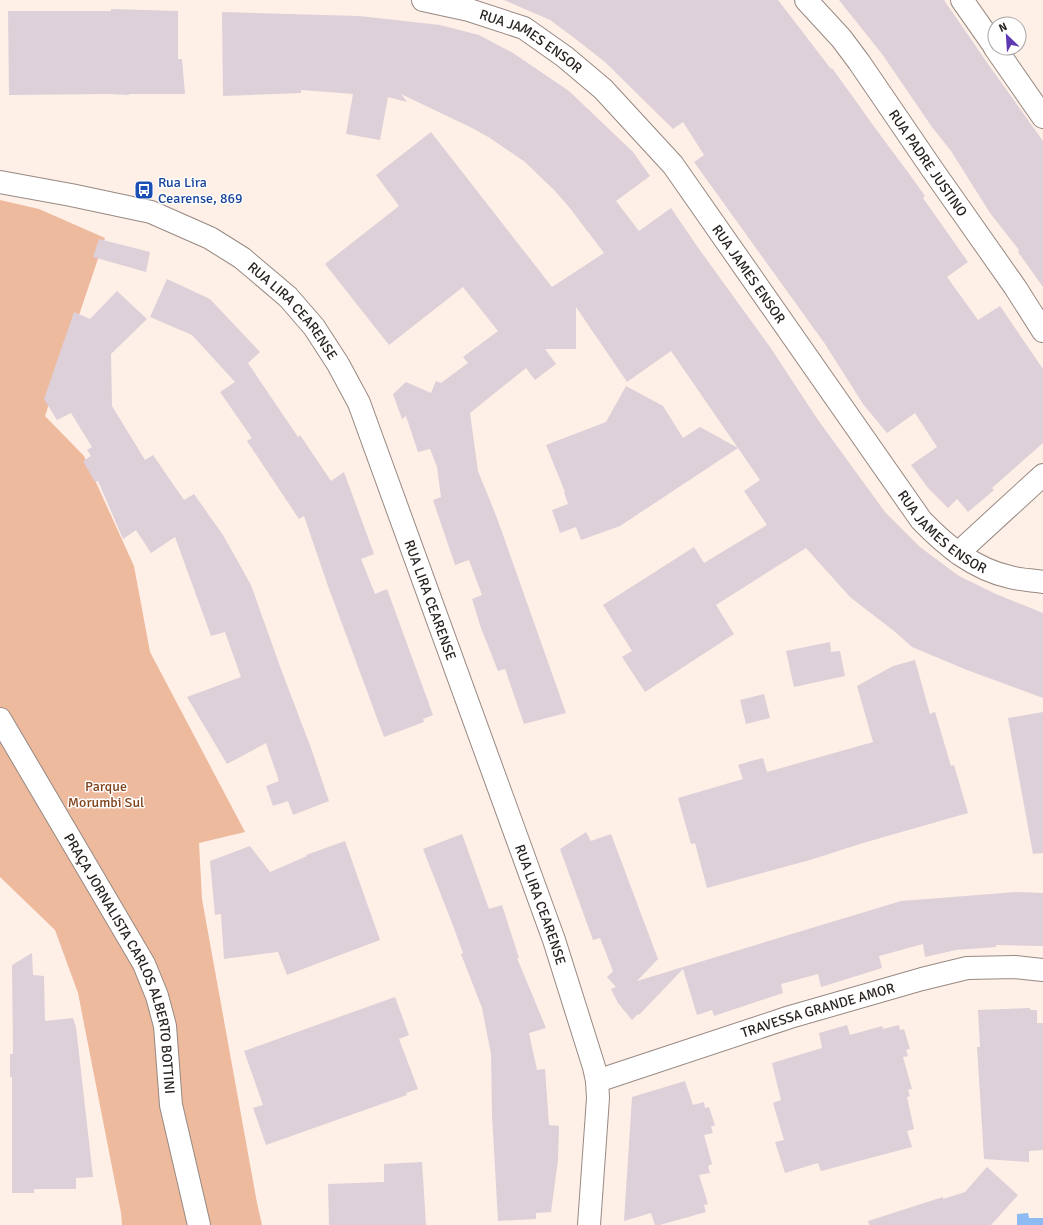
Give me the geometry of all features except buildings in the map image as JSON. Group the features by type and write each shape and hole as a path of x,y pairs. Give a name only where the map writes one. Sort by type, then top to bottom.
{"street":[{"name":"RUA JAMES ENSOR","path":"423,0 469,10 524,28 565,57 603,89 673,165 921,520 941,540 958,553 984,569 1010,578 1043,582"},
{"name":"RUA PADRE JUSTINO","path":"806,0 841,38 859,62 1015,287 1043,331"},
{"path":"962,0 987,36"},
{"path":"1001,56 1043,117"},
{"name":"RUA LIRA CEARENSE","path":"0,182 151,212 210,238 242,258 288,297 314,327 338,364 359,403 554,940 594,1067 598,1098 589,1225"},
{"path":"958,553 1043,475"},
{"name":"PRAÇA JORNALISTA CARLOS ALBERTO BOTTINI","path":"0,719 144,964 157,996 166,1032 171,1105 199,1225"},
{"name":"TRAVESSA GRANDE AMOR","path":"597,1081 790,1017 922,979 967,968 1016,967 1043,970"}],"green space":[{"name":"Parque Morumbi Sul","path":"0,200 39,209 105,238 45,416 84,456 134,566 150,652 245,832 199,843 202,899 262,1225 122,1225 121,1213 78,993 55,930 0,877"}],"water":[{"path":"1028,1213 1029,1218 1043,1218 1043,1225 1017,1225 1017,1214"}],"place":[{"name":"Rua Lira Cearense, 869","path":"144,190"}]}
